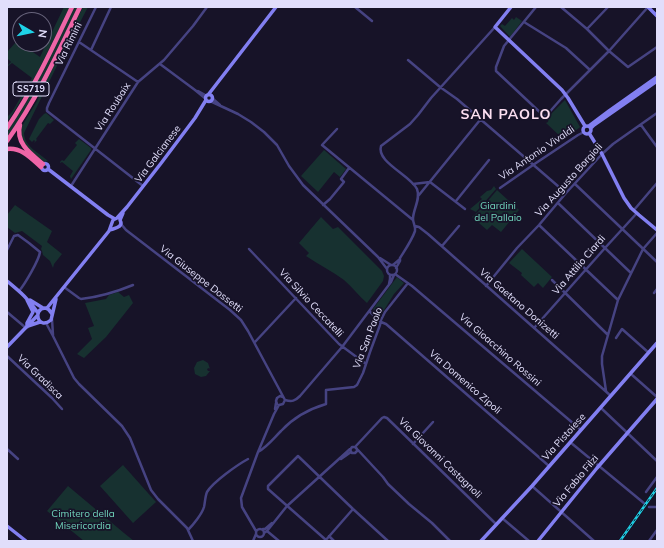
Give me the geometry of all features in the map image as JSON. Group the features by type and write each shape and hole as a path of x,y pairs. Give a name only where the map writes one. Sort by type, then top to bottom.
{"highway":[{"name":"SS719","path":"7,128 38,77 72,7"},
{"name":"SS719","path":"7,141 24,116 44,81 80,7"},
{"path":"7,122 16,114"},
{"path":"24,116 18,131 20,140 26,149 42,165"},
{"path":"7,149 21,150 42,165"}],"street":[{"name":"Via Rimini","path":"95,149 47,111 56,89 96,7"},
{"path":"91,50 111,7"},
{"path":"202,7 206,8"},
{"name":"Via Galcianese","path":"7,348 26,328 40,310 45,308 56,298 117,223 127,207 275,7"},
{"path":"355,7 372,21"},
{"path":"278,397 281,396 284,399 292,401 297,399 342,347 391,282 397,271 396,268 400,258 413,236 415,226 413,220 418,195 414,184 383,158 380,149 383,144 410,124 440,87 503,18 511,7"},
{"path":"536,7 502,48 496,71 545,117 648,7 657,16"},
{"path":"561,7 587,29 608,51 628,67 657,47"},
{"path":"587,29 608,7"},
{"name":"Via Roubaix","path":"70,187 138,82 160,64 193,26 206,8"},
{"path":"524,22 566,48 590,70"},
{"path":"495,26 566,94 591,131 589,133 602,154 624,198 635,211 657,231 643,249 618,300 602,356 606,391"},
{"path":"79,42 138,82"},
{"path":"408,60 457,99 566,193"},
{"path":"160,64 195,90 250,121 264,132 277,145 303,185 378,257 390,275 388,285"},
{"name":"Via Antonio Vivaldi","path":"588,127 657,78"},
{"name":"Via Antonio Vivaldi","path":"588,127 594,125 657,81"},
{"name":"Via Augusto Borgioli","path":"486,286 517,248 602,154 613,144 657,113"},
{"path":"418,195 480,120"},
{"path":"641,125 657,147"},
{"path":"588,127 583,129 584,132 587,134 589,133"},
{"path":"337,129 322,144 413,220"},
{"name":"Via Antonio Vivaldi","path":"500,188 584,132"},
{"path":"95,149 143,186"},
{"path":"456,201 489,160"},
{"path":"42,165 42,169 44,171 48,169 117,223"},
{"path":"323,205 344,182 341,179 349,168"},
{"path":"414,184 430,182 465,209"},
{"name":"Via Attilio Ciardi","path":"534,328 622,229 657,183"},
{"path":"575,184 657,262"},
{"path":"558,203 632,273"},
{"name":"Via Giuseppe Dossetti","path":"117,223 230,310 244,324 284,399"},
{"path":"539,225 618,300"},
{"name":"Via Gaetano Donizetti","path":"415,226 419,227 442,246 611,396"},
{"path":"442,246 459,226"},
{"path":"7,250 14,236 18,234 40,253 40,256 24,285 19,291"},
{"name":"Via Silvio Ceccatelli","path":"249,249 342,347 366,364"},
{"path":"378,257 396,268"},
{"path":"387,269 400,258"},
{"path":"390,275 395,274 408,283"},
{"path":"552,280 608,335"},
{"path":"7,281 34,306 40,322"},
{"name":"Via San Paolo","path":"258,452 265,448 290,422 299,415 326,404 326,390 356,386 363,373 385,312 408,283"},
{"name":"Via Gioacchino Rossini","path":"408,283 581,430"},
{"path":"64,287 81,299 111,293 133,285"},
{"path":"654,293 657,289"},
{"path":"26,297 50,310 52,314"},
{"path":"26,297 33,312 26,328"},
{"name":"Via Galcianese","path":"54,336 52,314 56,298"},
{"path":"254,342 296,298"},
{"name":"Via Domenico Zipoli","path":"369,311 381,322 386,324 549,466"},
{"path":"7,312 26,328"},
{"path":"26,328 40,322 49,322 52,319"},
{"name":"Via Galcianese","path":"46,323 54,336 74,378 127,432 151,490 188,530 193,541"},
{"path":"616,338 622,329 649,353"},
{"name":"Via Pistoiese","path":"482,541 657,343"},
{"name":"Via Gradisca","path":"7,356 62,409"},
{"path":"631,374 657,398"},
{"path":"260,537 258,536 254,526 242,507 241,498 278,404 276,400 280,391"},
{"name":"Via Fabio Filzi","path":"538,541 561,511 657,398"},
{"path":"278,404 283,404 284,399"},
{"path":"601,408 657,460"},
{"name":"Via Giovanni Castagnoli","path":"355,447 382,418 387,418 496,524"},
{"path":"413,444 433,422"},
{"path":"570,442 644,504"},
{"path":"255,541 266,532 287,506 344,454 351,451 352,447 355,447 388,484 450,541"},
{"path":"7,449 18,459"},
{"path":"351,451 355,453 357,450"},
{"path":"353,509 325,540 268,489 268,487 298,456 388,541"},
{"path":"188,530 202,512 209,489 233,468 248,459"},
{"path":"646,492 657,477"},
{"path":"532,486 594,541"},
{"path":"648,507 657,507"},
{"path":"502,518 529,541"},
{"path":"255,541 256,532 268,526 276,519"},
{"path":"7,526 26,541"},
{"path":"254,526 279,541"},
{"path":"649,541 657,530"},
{"path":"329,536 334,541"}],"green space":[{"path":"64,7 70,7 52,44 52,32"},
{"path":"74,7 78,7 33,98 7,138 7,131 19,112 50,52 52,52 52,49"},
{"path":"83,7 88,7 77,28 76,27 24,133 26,142 48,161 44,162 27,148 20,135 22,126 37,101"},
{"path":"516,17 522,21 510,37 500,26 502,24 505,26 512,18 514,20"},
{"path":"12,46 12,52 33,52 40,57 42,52 48,52 36,76 7,121 7,117 12,112 32,78 12,63 7,67 11,62 7,58 7,52"},
{"path":"565,100 580,127 565,138 562,138 546,123 548,122 549,116"},
{"path":"46,113 54,120 50,124 48,123 34,143 34,140 32,142 29,139 39,119"},
{"path":"79,139 91,148 91,150 71,179 70,176 73,171 60,162 62,160 64,161 77,145 75,143"},
{"path":"324,150 346,169 340,177 334,172 318,192 301,176"},
{"path":"494,186 496,189 476,212 470,209 482,199 480,197 487,191 491,190"},
{"name":"Giardini del Pallaio","path":"497,190 519,210 501,232 492,225 487,230 472,217"},
{"path":"15,205 52,231 47,242 62,254 54,264 53,268 50,261 43,255 41,249 42,246 22,231 15,233 7,227 7,215"},
{"path":"321,217 333,229 338,227 382,271 384,276 383,281 367,303 344,280 306,256 309,253 299,243"},
{"path":"522,249 552,277 543,288 538,283 534,287 521,275 522,273 509,263"},
{"path":"397,277 404,283 394,294 381,315 373,309"},
{"path":"118,292 124,297 129,295 133,303 106,337 84,358 77,354 92,339 88,328 94,326 85,303 106,299 109,295"},
{"path":"203,360 208,363 210,369 207,369 210,371 206,376 201,377 195,374 194,368 197,362"},
{"path":"123,465 156,502 133,523 100,486"},
{"name":"Cimitero della Misericordia","path":"68,486 134,541 84,541 47,511"}],"railway":[{"path":"620,541 657,488"}],"district":[{"name":"SAN PAOLO","path":"506,115"}]}
